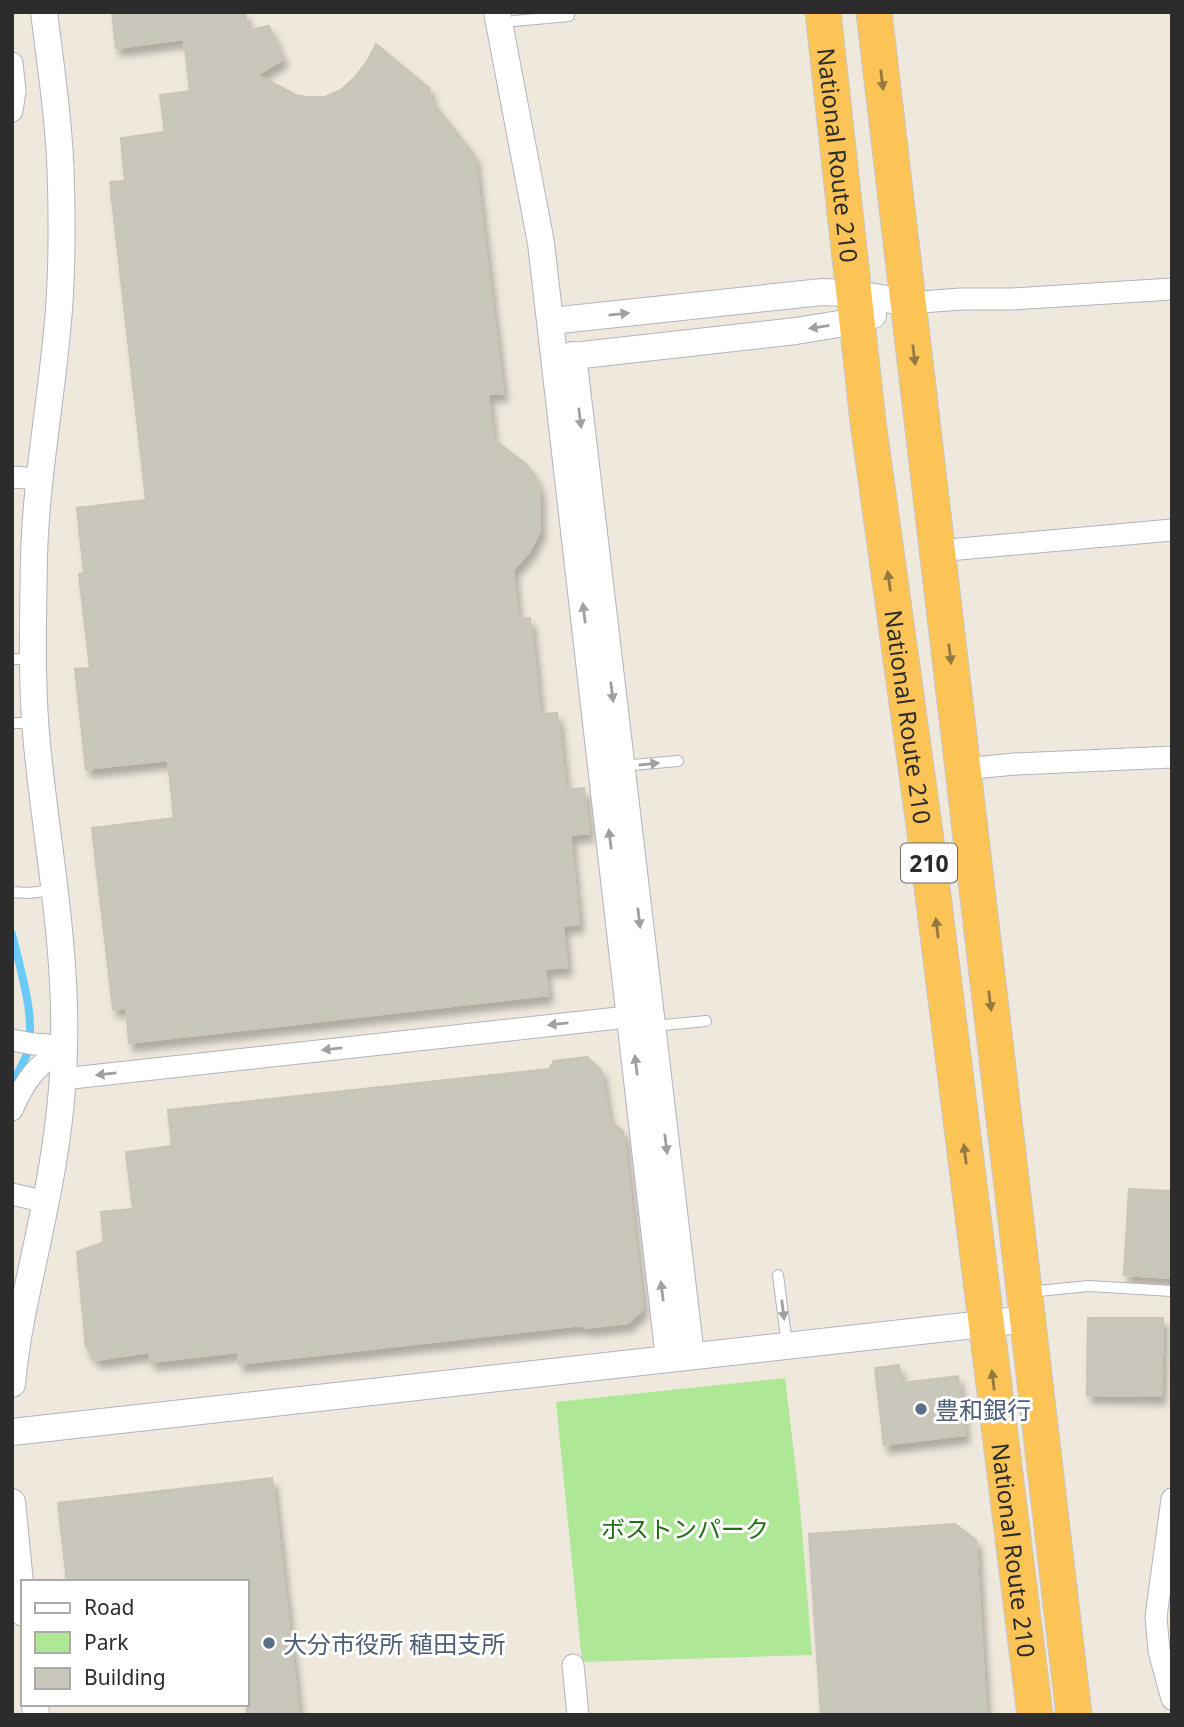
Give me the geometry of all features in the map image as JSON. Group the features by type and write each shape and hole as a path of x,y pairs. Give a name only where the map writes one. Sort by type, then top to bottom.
{"highway":[{"name":"National Route 210","path":"823,12 868,422 928,847 1035,1715"},
{"name":"National Route 210","path":"874,12 1074,1715"}],"street":[{"path":"12,1384 23,1312 55,1151 64,1046 61,949 55,890 24,723 23,659 57,337 62,219 59,149 44,12"},
{"path":"508,15 560,261 559,320 621,766 644,1019"},
{"path":"12,63 15,91 12,111"},
{"path":"564,357 796,331 855,307 1172,289"},
{"path":"559,320 821,292 855,307"},
{"path":"564,357 644,1019 680,1358"},
{"path":"12,477 40,479"},
{"path":"937,551 1172,530"},
{"path":"963,769 1172,757"},
{"path":"63,1079 644,1019"},
{"path":"21,1041 64,1046"},
{"path":"12,1110 26,1082 39,1065 64,1046"},
{"path":"12,1194 46,1202"},
{"path":"12,1432 986,1323 1026,1306"},
{"path":"1172,1499 1156,1616 1159,1651 1172,1699"},
{"path":"12,1502 18,1600"},
{"path":"573,1665 578,1715"}],"lane":[{"path":"508,15 569,16"},
{"path":"621,766 678,761"},
{"path":"12,892 55,890"},
{"path":"644,1019 706,1021"},
{"path":"778,1275 787,1345"},
{"path":"1026,1306 1089,1286 1172,1291"}],"green space":[{"name":"ボストンパーク","path":"785,1378 800,1505 812,1655 582,1662 556,1402"}],"building":[{"path":"112,12 245,12 248,30 269,26 283,59 257,75 296,95 306,97 325,97 341,90 356,76 376,44 429,88 431,100 474,155 503,393 488,394 493,439 526,464 535,476 540,491 540,531 530,551 513,570 518,619 530,618 540,714 557,713 566,790 584,788 589,833 570,835 579,924 563,926 567,967 545,969 548,995 129,1043 126,1008 113,1009 92,828 174,818 168,760 86,769 75,669 90,668 79,574 84,573 77,508 146,500 110,182 125,181 121,138 165,132 160,95 190,91 184,39 116,48"},
{"path":"587,1057 601,1070 609,1120 623,1131 643,1309 628,1323 585,1328 582,1325 239,1364 238,1352 151,1362 149,1352 97,1360 86,1347 77,1252 104,1242 101,1212 133,1209 126,1152 172,1146 168,1110 549,1069 554,1061"},
{"path":"1129,1189 1172,1191 1172,1278 1124,1275"},
{"path":"1088,1318 1163,1318 1161,1396 1087,1395"},
{"name":"豊和銀行","path":"899,1365 901,1383 958,1376 965,1435 884,1445 875,1368"},
{"name":"大分市役所 稙田支所","path":"272,1478 299,1715 247,1715 248,1580 67,1580 58,1503"},
{"path":"955,1524 976,1540 986,1715 821,1715 809,1534"}],"waterway":[{"path":"12,934 30,1025 27,1054 12,1084"}],"place":[{"name":"豊和銀行","path":"921,1409"},
{"name":"大分市役所 稙田支所","path":"269,1643"}]}
